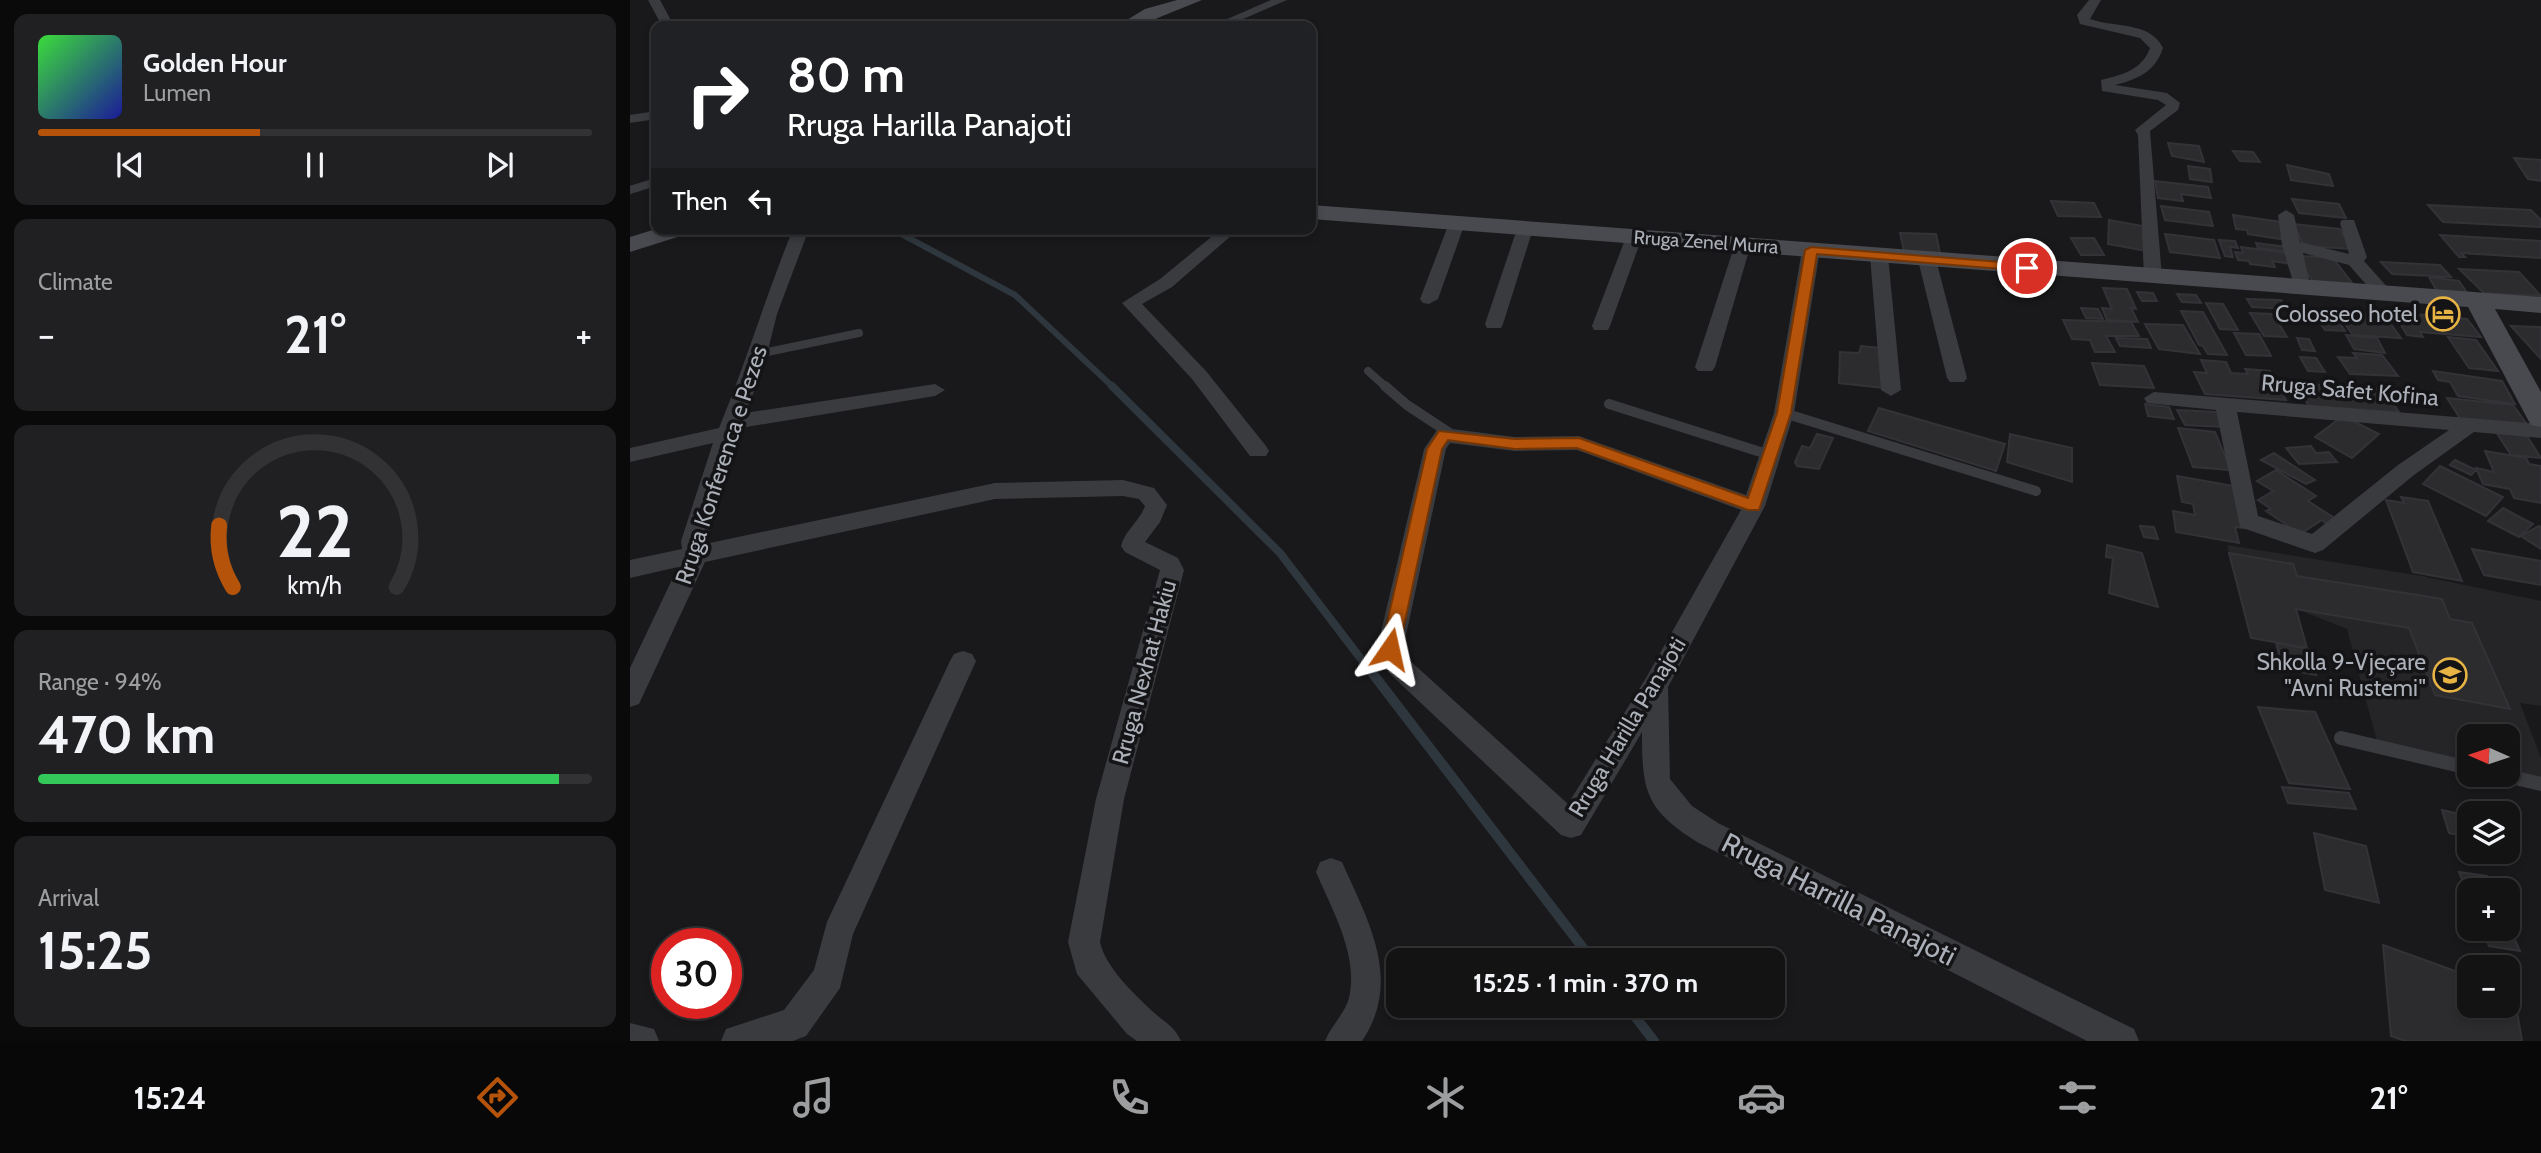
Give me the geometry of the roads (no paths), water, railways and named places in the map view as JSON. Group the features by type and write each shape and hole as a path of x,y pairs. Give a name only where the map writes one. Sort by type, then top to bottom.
{"main road":[{"path":"1136,21 1151,13 1194,0"},
{"name":"Rruga Zenel Murra","path":"1316,212 2541,306"},
{"path":"630,245 661,235"},
{"path":"2477,300 2541,418"}],"street":[{"path":"653,0 665,21"},
{"path":"1229,21 1281,0"},
{"path":"2095,0 2083,15 2088,24 2101,28 2140,31 2148,36 2156,50 2155,57 2138,72 2106,83 2107,88 2162,96 2173,103 2173,107 2142,130 2145,135 2153,277"},
{"path":"630,119 651,116"},
{"path":"2286,215 2290,245 2302,288"},
{"path":"1429,299 1457,223"},
{"path":"2348,223 2358,257 2355,261"},
{"path":"1494,324 1525,229"},
{"name":"Rruga Konferenca e Pezes","path":"630,696 695,557 692,541 729,428 758,354 768,314 799,235"},
{"path":"1223,235 1167,283 1131,303 1199,375 1258,452"},
{"path":"1601,326 1634,237"},
{"path":"1705,367 1743,244"},
{"path":"2290,245 2355,261 2384,294"},
{"name":"Rruga Harilla Panajoti","path":"1451,434 1440,438 1435,449 1390,649 1397,665 1571,825 1655,686 1754,506 1784,413 1811,250"},
{"path":"1879,257 1891,390"},
{"path":"1927,260 1957,379"},
{"path":"630,455 729,428 935,390"},
{"name":"Rruga Safet Kofina","path":"2154,398 2541,431"},
{"path":"2225,404 2248,521 2315,544 2406,470 2470,425"},
{"path":"1451,434 1488,442 1579,443 1754,506"},
{"name":"Rruga Nexhat Hakiu","path":"630,569 995,491 1123,488 1146,493 1156,505 1156,512 1134,540 1133,546 1171,564 1172,570 1110,799 1084,942 1088,963 1139,1022 1164,1041"},
{"path":"738,1041 794,1024 828,977 838,933 963,661"},
{"name":"Rruga Harrilla Panajoti","path":"1655,686 1656,779 1659,790 1689,821 1748,854 2123,1041"},
{"path":"1331,872 1368,965 1367,998 1358,1022 1342,1041"},
{"path":"630,1040 642,1041"}],"lane":[{"path":"630,190 651,184"},
{"path":"758,354 859,333"},
{"path":"1368,371 1406,405 1451,434"},
{"path":"1609,404 1770,455"},
{"path":"1784,413 2036,491"},
{"path":"2341,738 2457,765"},
{"path":"2520,779 2541,784"}],"waterway":[{"path":"903,235 1015,295 1114,388"},
{"path":"1112,386 1280,553 1371,672"},
{"path":"1370,670 1583,948"},
{"path":"1636,1018 1654,1041"}],"place":[{"name":"Colosseo hotel","path":"2443,314"},
{"name":"Shkolla 9-Vjeçare \"Avni Rustemi\"","path":"2450,675"}]}
